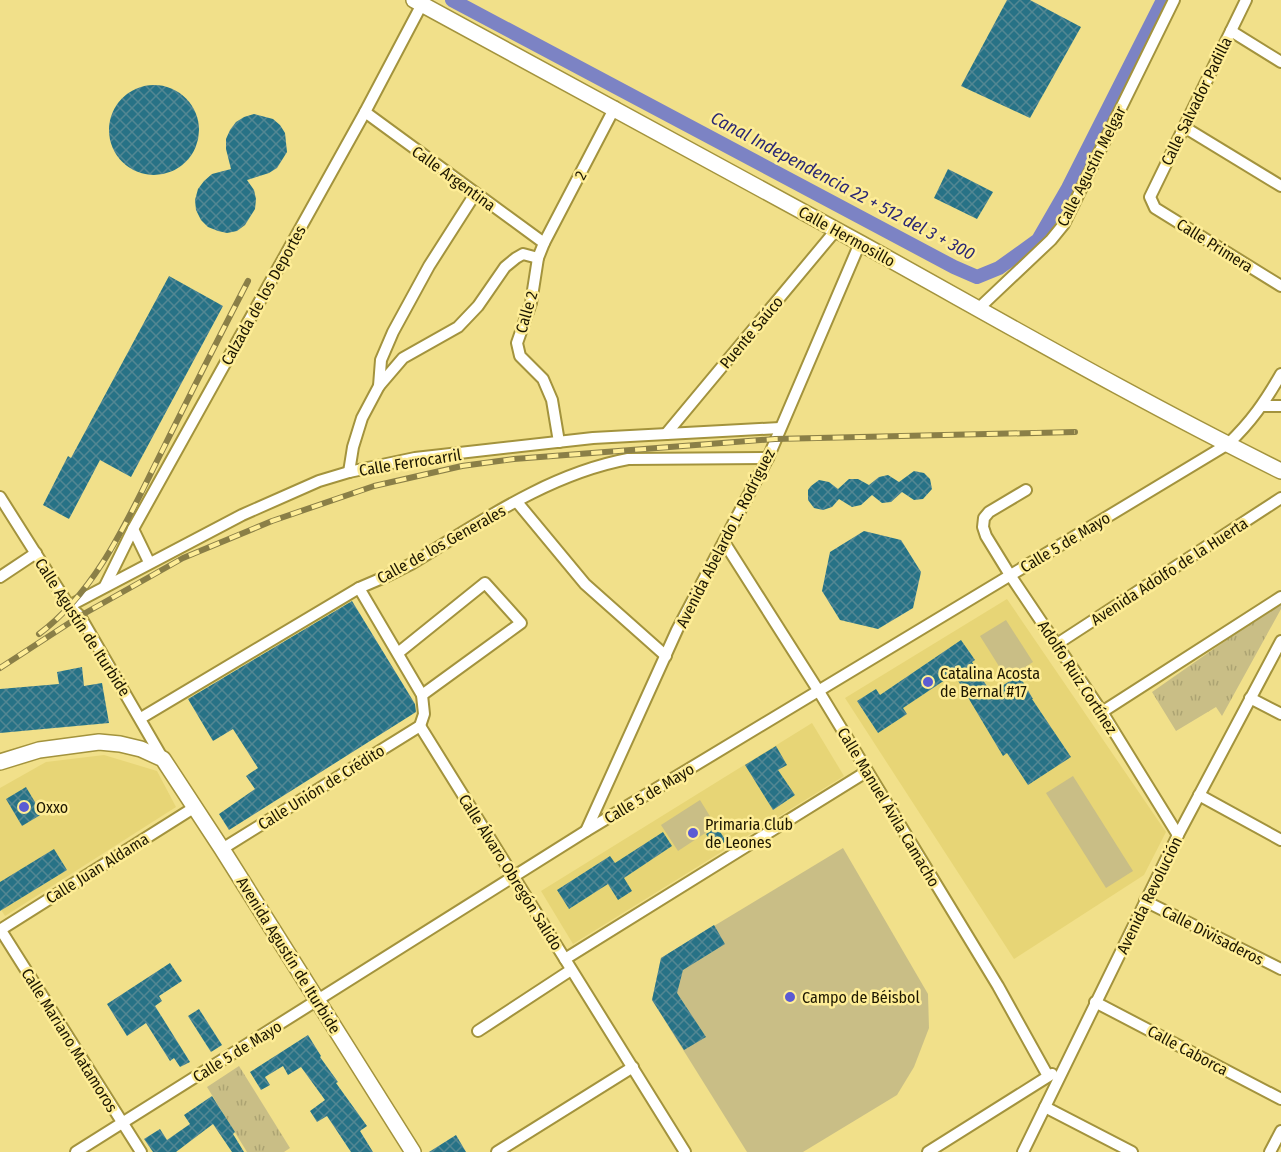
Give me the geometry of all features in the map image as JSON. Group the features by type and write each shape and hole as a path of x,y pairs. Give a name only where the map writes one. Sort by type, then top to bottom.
{"street":[{"name":"Calle Agustín Melgar","path":"978,309 1051,240 1064,224 1174,0"},
{"name":"Calle Salvador Padilla","path":"1151,203 1152,191 1246,0"},
{"name":"Calle Hermosillo","path":"418,2 615,107 978,309 1281,471"},
{"name":"Calzada de los Deportes","path":"105,586 132,529 365,112 418,2"},
{"path":"1231,31 1281,62"},
{"name":"2","path":"544,243 615,107"},
{"name":"Calle Argentina","path":"365,112 544,243"},
{"path":"1184,127 1281,186"},
{"path":"379,386 381,360 393,332 429,266 475,194"},
{"name":"Calle Primera","path":"1151,203 1155,208 1281,286"},
{"name":"Puente Saúco","path":"666,434 836,230"},
{"name":"Calle 2","path":"544,243 538,258 531,303 517,343 520,356 543,379 552,400 559,442"},
{"name":"Avenida Abelardo L. Rodríguez","path":"586,831 666,656 768,458 860,243"},
{"path":"348,472 362,418 379,386 403,358 458,327 478,306 505,267 516,258 523,254 538,258"},
{"name":"Calle 5 de Mayo","path":"76,1152 586,831 1228,444 1263,406 1281,374"},
{"path":"1263,406 1281,406"},
{"name":"Calle Ferrocarril","path":"69,606 242,514 319,481 348,472 415,458 559,442 780,428"},
{"name":"Calle de los Generales","path":"141,718 359,588 411,564 558,479 607,463 628,459 768,458"},
{"name":"Adolfo Ruiz Cortínez","path":"1026,490 989,512 984,518 982,527 1010,575 1102,712 1178,835"},
{"name":"Calle Agustín de Iturbide","path":"0,496 69,606 80,616 163,759"},
{"name":"Avenida Adolfo de la Huerta","path":"1057,644 1281,498"},
{"path":"517,502 585,584 666,656"},
{"path":"132,529 149,562"},
{"name":"Calle Manuel Ávila Camacho","path":"724,542 818,690 998,986 1048,1076"},
{"path":"0,577 36,553"},
{"path":"398,653 485,583 521,623 422,695"},
{"path":"359,588 422,695 424,714 420,726"},
{"path":"1102,712 1281,597"},
{"name":"Avenida Revolución","path":"1023,1152 1178,835 1281,641"},
{"path":"1250,698 1281,714"},
{"name":"Calle Unión de Crédito","path":"222,849 420,726"},
{"name":"Calle Álvaro Obregón Salido","path":"420,726 685,1152"},
{"path":"0,762 39,750 99,742 141,748 163,759"},
{"name":"Avenida Agustín de Iturbide","path":"163,759 413,1152"},
{"path":"566,959 866,772"},
{"path":"1199,795 1281,840"},
{"name":"Calle Juan Aldama","path":"0,929 195,807"},
{"name":"Calle Divisaderos","path":"1145,901 1281,969"},
{"name":"Calle Mariano Matamoros","path":"0,929 141,1152"},
{"path":"478,1031 571,970"},
{"name":"Calle Caborca","path":"1095,1002 1281,1099"},
{"path":"497,1152 633,1067"},
{"path":"928,1152 1064,1067"},
{"path":"1045,1107 1132,1152"},
{"path":"1270,1152 1281,1131"}],"shaded area":[{"path":"1007,599 1166,832 1144,875 1014,959 845,698"},
{"name":"Primaria Club de Leones","path":"812,723 844,776 573,944 541,891"},
{"path":"104,755 157,771 176,807 5,916 0,908 0,788 46,762"}],"green space":[{"path":"1278,604 1281,605 1281,609 1222,716 1216,707 1176,731 1152,692"},
{"path":"1006,620 1033,662 1007,679 980,636"},
{"path":"1073,776 1133,871 1106,888 1046,793"},
{"path":"700,800 716,826 678,851 661,825"},
{"name":"Campo de Béisbol","path":"843,848 928,994 929,1028 914,1067 897,1095 803,1152 747,1152 652,1000 661,958"},
{"path":"239,1066 290,1148 284,1152 247,1152 207,1087"}],"building":[{"path":"1007,0 1030,0 1081,27 1030,118 961,86"},
{"path":"154,85 171,88 186,98 196,113 199,130 196,147 186,162 171,172 154,175 137,172 122,162 112,147 109,130 112,113 122,98 137,88"},
{"path":"254,114 273,119 280,125 285,133 287,152 277,168 247,180 254,190 256,199 255,209 245,225 237,231 227,233 218,231 208,227 196,210 195,200 198,189 212,174 231,169 226,139 236,122"},
{"path":"948,169 993,192 977,219 934,198"},
{"path":"169,276 223,306 131,477 100,460 69,519 43,505 68,456 71,458"},
{"path":"914,471 924,473 930,479 932,489 923,499 914,500 902,492 891,502 882,503 872,495 861,505 852,507 839,499 832,507 823,510 814,508 808,500 808,490 819,480 829,482 838,489 849,479 858,479 869,485 879,477 888,475 899,482"},
{"path":"864,531 901,540 921,572 913,608 878,629 840,620 822,591 830,552"},
{"path":"352,601 415,704 416,712 229,830 219,814 255,789 246,776 258,768 233,729 213,741 188,699"},
{"path":"961,640 975,660 972,662 991,693 1019,675 1032,699 1071,757 1028,785 1007,753 1003,756 954,674 903,708 907,714 878,733 857,701 876,689 880,695"},
{"path":"82,667 84,686 102,683 109,723 0,733 0,689 59,684 57,672"},
{"path":"776,746 787,765 778,770 795,795 773,810 745,765"},
{"name":"Oxxo","path":"26,787 42,814 22,826 6,799"},
{"path":"717,827 726,841 715,849 706,834"},
{"path":"663,832 672,846 624,878 632,891 618,900 608,884 569,909 557,890 610,856 615,863"},
{"path":"54,849 67,870 0,911 0,882"},
{"path":"714,925 725,944 683,970 677,993 706,1037 684,1050 652,1000 661,958"},
{"path":"170,963 182,981 159,996 162,1001 155,1006 190,1062 180,1067 174,1058 170,1061 146,1023 127,1036 107,1004"},
{"path":"199,1009 222,1045 211,1052 188,1016"},
{"path":"308,1035 338,1082 336,1083 367,1126 360,1131 373,1152 351,1152 327,1116 317,1122 310,1111 325,1100 301,1067 288,1075 283,1066 265,1077 270,1085 261,1090 250,1072"},
{"path":"212,1096 235,1132 233,1134 244,1152 232,1152 213,1124 176,1152 153,1152 144,1139 160,1129 167,1140 190,1124 184,1115"},
{"path":"456,1135 466,1152 429,1152"}],"waterway":[{"name":"Canal Independencia 22 + 512 del 3 + 300","path":"452,0 954,267 977,277 999,268 1038,240 1068,188 1163,0"}],"railway":[{"path":"39,634 79,595 111,549 248,281"},
{"path":"0,668 80,616 183,558 272,521 374,486 462,466 514,459 775,439 1075,432"}],"place":[{"name":"Catalina Acosta de Bernal #17","path":"928,682"},
{"name":"Oxxo","path":"24,807"},
{"name":"Primaria Club de Leones","path":"693,833"},
{"name":"Campo de Béisbol","path":"790,997"}]}
